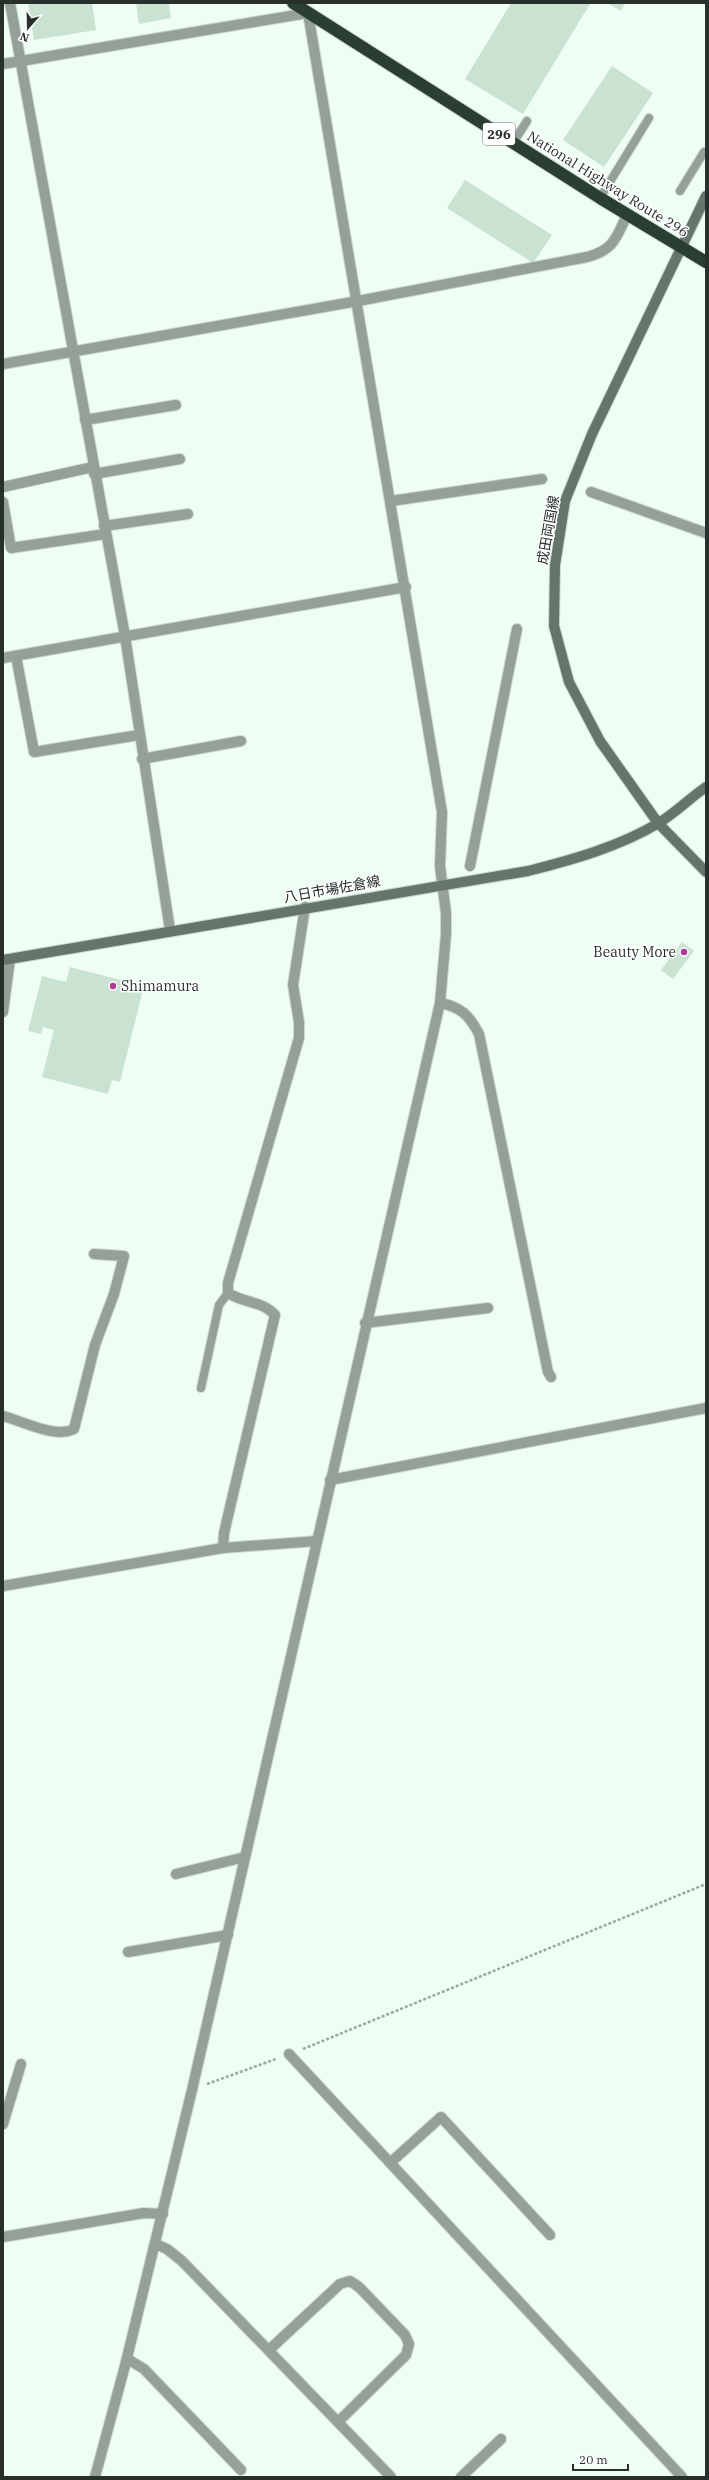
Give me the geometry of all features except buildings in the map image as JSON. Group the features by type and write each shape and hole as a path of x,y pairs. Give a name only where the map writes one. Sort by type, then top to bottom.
{"highway":[{"name":"National Highway Route 296","path":"293,3 627,215 706,262"}],"main road":[{"name":"成田両国線","path":"706,196 680,247 592,434 565,501 555,565 554,626 569,682 600,742 658,823 706,872"},
{"name":"八日市場佐倉線","path":"6,959 305,907 528,871 570,860 625,839 658,823 706,787"}],"street":[{"path":"10,3 125,636 142,758 170,930"},
{"path":"3,64 308,13 406,587 442,812 441,885 446,913 446,934 440,1003 365,1323 228,1935 163,2214 126,2362 95,2477"},
{"path":"3,364 358,301 603,253 616,239 627,215"},
{"path":"85,420 176,405"},
{"path":"3,486 94,470 180,459"},
{"path":"391,501 542,479"},
{"path":"591,492 706,533"},
{"path":"3,502 11,548 188,514"},
{"path":"3,658 406,587"},
{"path":"470,866 517,629"},
{"path":"16,656 34,752 139,735"},
{"path":"142,758 241,740"},
{"path":"223,1548 224,1533 275,1315 268,1307 238,1299 228,1293 228,1283 299,1038 299,1022 293,985 305,907"},
{"path":"3,1012 6,959"},
{"path":"440,1003 455,1006 466,1013 479,1034 548,1372 551,1377"},
{"path":"3,1416 57,1432 67,1433 74,1429 95,1345 114,1294 124,1256 94,1254"},
{"path":"365,1323 488,1308"},
{"path":"330,1480 706,1408"},
{"path":"3,1586 223,1548 317,1541"},
{"path":"176,1874 245,1858"},
{"path":"128,1952 228,1935"},
{"path":"289,2054 682,2477"},
{"path":"3,2124 21,2064"},
{"path":"390,2163 441,2117 550,2235"},
{"path":"3,2237 144,2213 163,2214"},
{"path":"154,2248 158,2246 167,2249 182,2261 391,2477"},
{"path":"269,2350 340,2284 350,2281 364,2292 405,2335 409,2344 406,2355 338,2422"},
{"path":"126,2362 131,2360 144,2369 241,2470"},
{"path":"461,2477 501,2438"}],"lane":[{"path":"600,198 649,118"},
{"path":"513,143 527,121"},
{"path":"680,191 704,152"},
{"path":"201,1388 219,1305 228,1293"}],"path":[{"path":"192,2090 289,2054 706,1884"}],"place":[{"name":"Beauty More","path":"684,952"},
{"name":"Shimamura","path":"113,986"}]}
